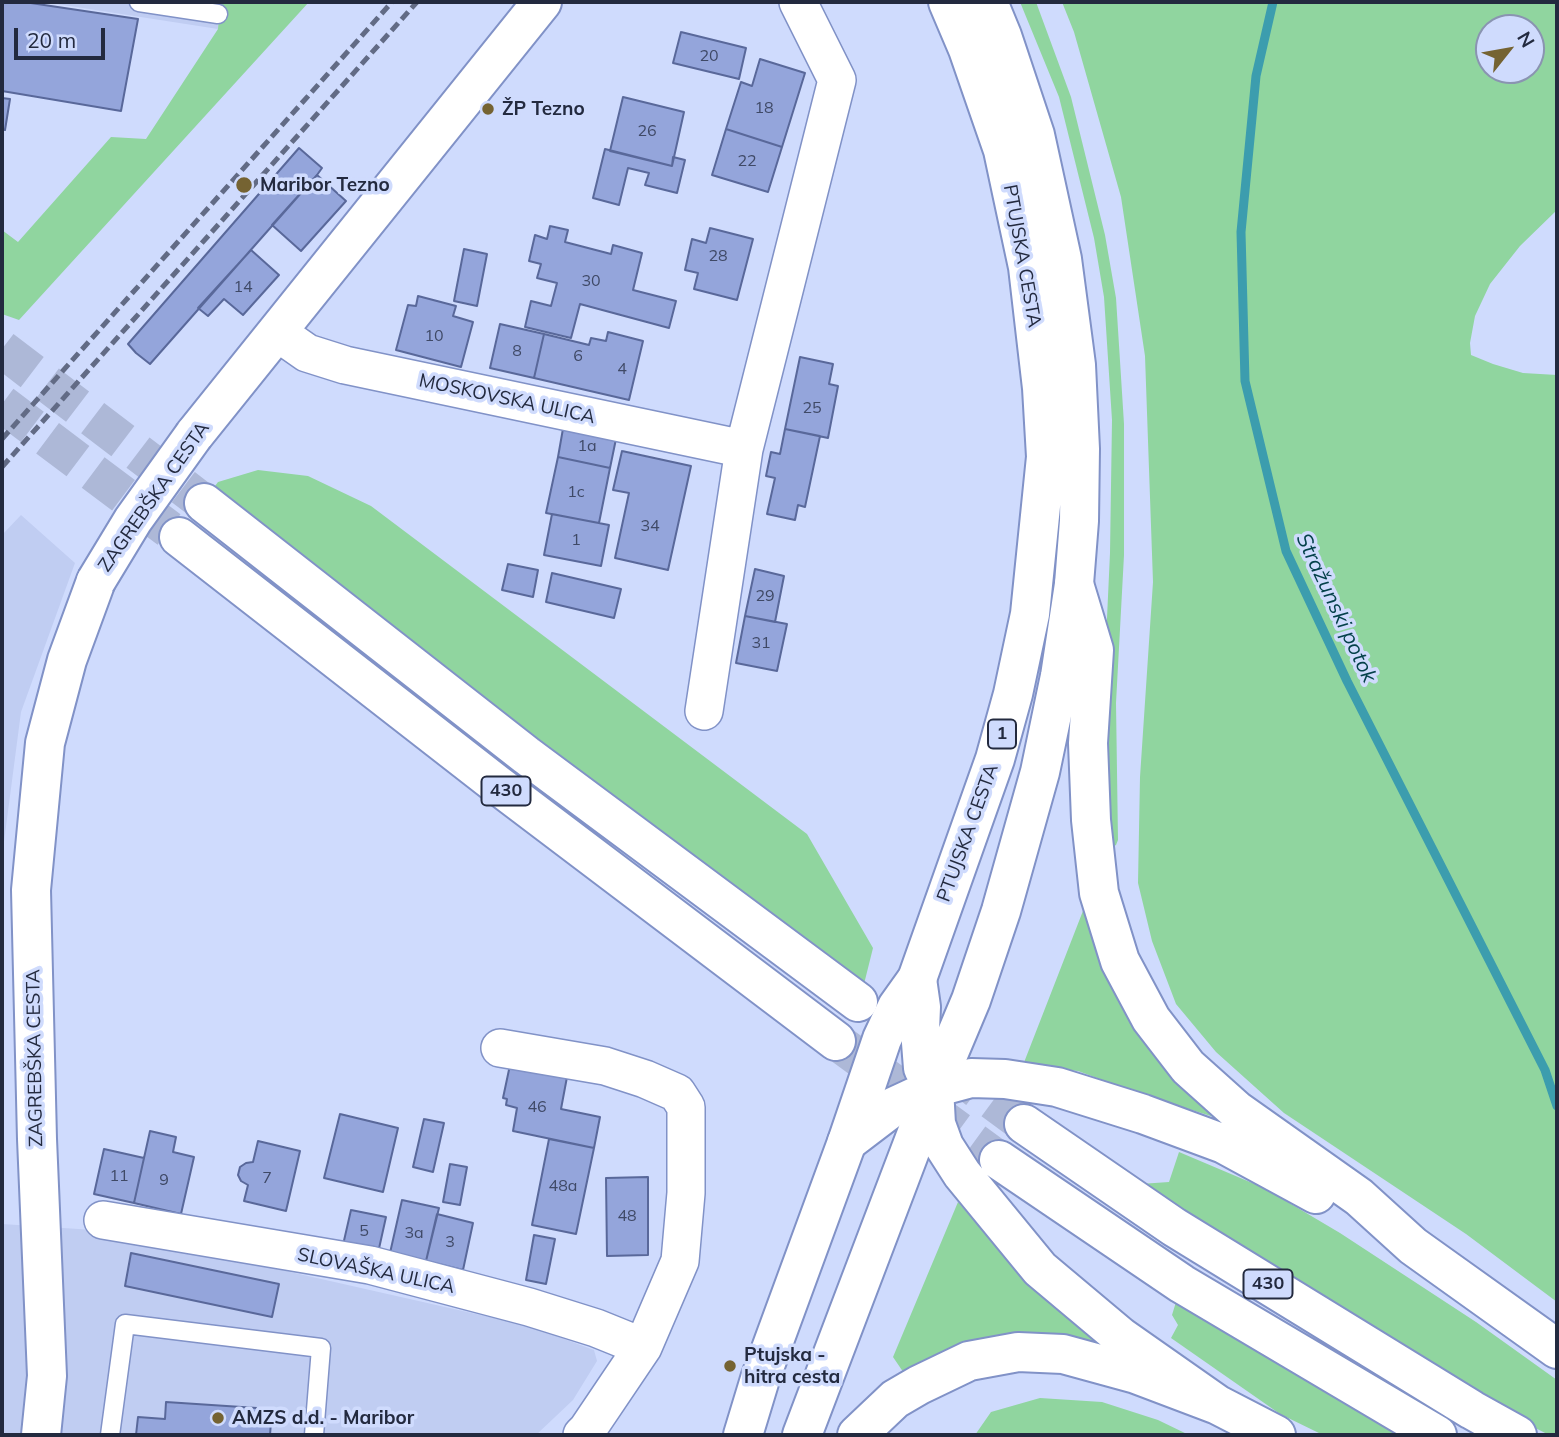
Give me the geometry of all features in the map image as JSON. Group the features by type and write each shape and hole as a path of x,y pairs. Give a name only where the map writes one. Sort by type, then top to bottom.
{"main road":[{"name":"ZAGREBŠKA CESTA","path":"41,1435 47,1376 37,1139 31,890 45,744 66,660 96,581 133,520 194,435 542,2"},
{"name":"PTUJSKA CESTA","path":"743,1435 760,1379 882,1039 897,1007 917,979 995,759 1013,694 1030,614 1046,457 1042,388 1028,267 1003,150 968,49 948,2"},
{"name":"PTUJSKA CESTA","path":"802,1435 934,1088 971,1000 1001,911 1041,772 1060,676 1074,584 1079,521 1079,437 1076,365 1062,259 1035,135 988,2"},
{"name":"430","path":"204,503 526,755 858,1002"},
{"name":"430","path":"179,537 495,783 836,1041"},
{"path":"1074,584 1094,650 1088,743 1091,820 1099,893 1120,961 1151,1019 1188,1067 1236,1110 1359,1197 1413,1246 1557,1349"},
{"path":"917,979 921,1007 923,1069 934,1088 936,1124 944,1146 976,1192 1040,1269 1121,1337 1218,1405"},
{"path":"847,1142 893,1107 934,1088 971,1078 1005,1079 1057,1087 1224,1144 1295,1180 1349,1214 1413,1246"},
{"name":"430","path":"1024,1124 1174,1227 1517,1435"},
{"name":"430","path":"999,1160 1182,1284 1437,1435"},
{"path":"857,1435 895,1399 919,1385 969,1362 1018,1352 1063,1354 1136,1374 1218,1405 1276,1435"}],"street":[{"path":"704,711 744,449 837,79 798,2"},
{"name":"MOSKOVSKA ULICA","path":"277,332 307,353 345,365 744,449"},
{"path":"500,1048 605,1066 677,1093 687,1107 686,1193 680,1261 643,1347 586,1433"},
{"name":"SLOVAŠKA ULICA","path":"103,1220 370,1265 529,1307 596,1328 643,1347"}],"lane":[{"path":"139,2 218,14"},
{"path":"110,1435 125,1324 321,1348 314,1435"}],"shaded area":[{"path":"44,2 139,2 218,14 218,29"},
{"path":"21,515 75,563 21,712 2,857 2,535"},
{"path":"2,1224 109,1231 529,1326 594,1350 597,1361 573,1400 536,1435 2,1435"}],"green space":[{"path":"220,2 309,2 19,320 2,314 2,230 18,242 111,137 146,139 218,29"},
{"path":"1020,2 1036,2 1071,97 1105,235 1116,298 1124,424 1124,555 1116,703 1118,840 1116,845 1107,850 1103,705 1110,553 1112,420 1104,297 1094,238 1059,97"},
{"path":"1062,2 1557,2 1557,210 1520,246 1490,284 1475,316 1470,343 1471,355 1493,364 1523,373 1557,375 1557,1302 1466,1234 1284,1113 1216,1052 1176,1004 1152,941 1138,883 1140,777 1153,582 1145,356 1121,197 1074,32"},
{"path":"258,470 308,476 371,506 807,834 873,948 862,992 209,494 218,482"},
{"path":"1088,898 1223,1120 1078,1071 1023,1065"},
{"path":"1179,1152 1264,1188 1340,1233 1476,1322 1557,1380 1557,1435 1549,1435 1512,1416 1140,1184 1169,1182"},
{"path":"958,1202 1045,1298 1115,1355 912,1385 893,1357"},
{"path":"1176,1302 1400,1435 1323,1435 1280,1414 1171,1338 1178,1325 1172,1315"},
{"path":"1040,1398 1102,1402 1158,1420 1189,1435 975,1435 991,1412"}],"building":[{"path":"2,2 24,2 138,19 121,111 2,91"},
{"path":"681,32 746,48 739,79 673,63"},
{"path":"760,59 805,73 782,147 726,129 741,82 752,86"},
{"path":"623,97 684,112 672,166 610,151"},
{"path":"2,98 10,99 5,130 2,129"},
{"path":"726,129 782,147 768,192 712,175"},
{"path":"299,148 322,168 150,364 128,344"},
{"path":"605,149 672,166 673,157 685,160 677,193 645,185 649,173 628,168 619,205 593,198"},
{"path":"317,175 346,201 301,251 272,225"},
{"path":"550,226 568,230 565,242 611,254 613,245 642,253 633,290 676,301 669,328 580,304 571,338 525,327 531,301 551,306 557,283 537,278 541,264 529,261 535,235 547,239"},
{"path":"710,228 753,239 737,300 694,289 698,273 685,270 692,239 706,243"},
{"path":"464,249 487,254 477,306 454,301"},
{"path":"251,250 279,275 243,315 224,299 208,316 198,308"},
{"path":"418,296 456,306 453,316 473,322 461,367 396,350 408,305 416,306"},
{"path":"500,324 544,334 534,378 490,368"},
{"path":"608,332 643,341 629,400 534,378 544,334 589,345 591,338 606,341"},
{"path":"800,357 833,364 829,384 838,386 828,438 785,429"},
{"path":"564,423 617,434 610,468 558,457"},
{"path":"785,429 820,436 805,507 798,505 795,520 767,514 775,478 766,476 771,452 780,454"},
{"path":"622,451 691,466 668,570 615,558 629,493 613,490"},
{"path":"558,457 610,468 599,523 546,513"},
{"path":"552,514 609,525 601,566 544,555"},
{"path":"508,564 538,570 533,597 502,590"},
{"path":"755,569 784,576 775,622 745,616"},
{"path":"552,573 621,589 614,618 546,602"},
{"path":"745,616 787,624 777,671 736,663"},
{"path":"510,1065 567,1077 561,1109 600,1117 594,1148 513,1131 517,1108 506,1105 507,1099 503,1098"},
{"path":"340,1114 398,1128 383,1192 324,1178"},
{"path":"424,1119 444,1123 433,1172 413,1167"},
{"path":"150,1131 176,1137 173,1152 194,1157 181,1214 134,1203"},
{"path":"549,1139 594,1148 576,1234 532,1225"},
{"path":"258,1141 300,1151 286,1211 244,1201 248,1185 241,1181 238,1175 240,1167 253,1162"},
{"path":"104,1149 144,1158 134,1203 94,1194"},
{"path":"450,1164 467,1167 460,1205 443,1202"},
{"path":"648,1177 648,1255 607,1256 606,1178"},
{"path":"402,1200 439,1208 426,1261 390,1253"},
{"path":"351,1210 386,1217 378,1253 343,1245"},
{"path":"437,1214 473,1223 463,1270 426,1261"},
{"path":"534,1235 555,1239 546,1284 526,1280"},
{"path":"131,1253 279,1284 272,1317 125,1286"},
{"name":"AMZS d.d. - Maribor","path":"166,1402 272,1409 270,1435 136,1435 138,1417 165,1419"}],"waterway":[{"name":"Stražunski potok","path":"1273,2 1256,76 1241,232 1245,381 1286,551 1347,681 1545,1070 1557,1106"}],"tunnel":[{"path":"2,349 204,503"},
{"path":"2,404 179,537"},
{"path":"836,1041 999,1160"},
{"path":"947,1067 1024,1124"}],"railway":[{"path":"2,439 392,2"},
{"path":"2,467 417,2"}],"place":[{"name":"ŽP Tezno","path":"488,109"},
{"name":"Maribor Tezno","path":"244,185"},
{"name":"Ptujska - hitra cesta","path":"730,1366"},
{"name":"AMZS d.d. - Maribor","path":"218,1418"}]}
